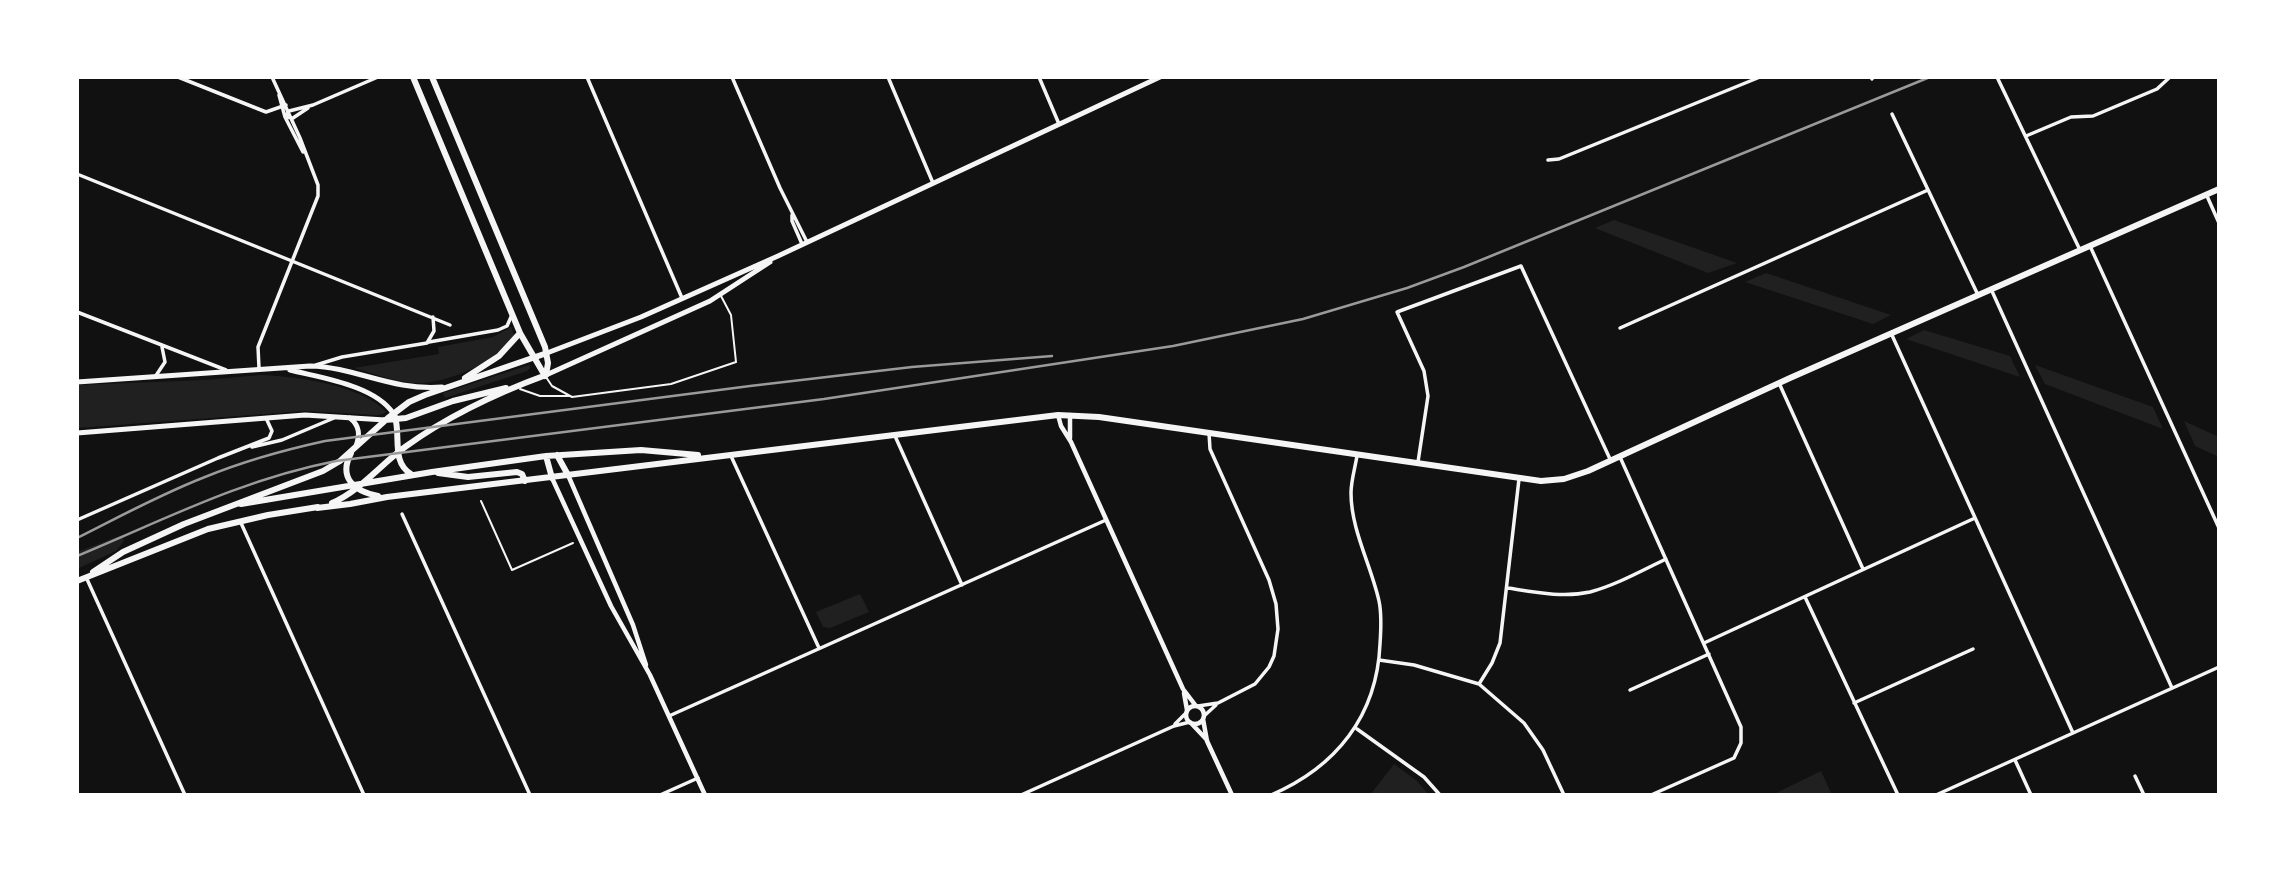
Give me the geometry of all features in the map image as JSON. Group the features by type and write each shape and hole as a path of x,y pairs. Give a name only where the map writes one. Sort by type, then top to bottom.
{"main road":[{"path":"413,77 520,333 545,375"},
{"path":"432,77 547,353 545,375"},
{"path":"395,416 415,399 547,353 778,256 1160,77"},
{"path":"77,581 189,535 240,521 350,505 383,497 1058,415 1209,433 1541,481 1564,479 1611,461 1779,383 2219,189"},
{"path":"489,258 505,252"},
{"path":"85,577 123,552 196,519 323,471 385,420 514,386 545,375 691,311 721,295 778,256"},
{"path":"716,282 721,295"},
{"path":"77,383 310,366 330,368 402,386 425,388 452,385 502,354 520,333"},
{"path":"283,368 339,382 382,400 395,416 398,452 404,470 412,475"},
{"path":"317,508 337,501 398,452 453,417 514,386"},
{"path":"77,433 305,415 385,420"},
{"path":"350,418 359,431 355,447 348,459 348,477 364,493 383,497"},
{"path":"229,507 412,475 546,456 614,450 655,450 709,457"},
{"path":"655,450 659,463"},
{"path":"557,455 568,475"},
{"path":"546,456 552,478"},
{"path":"432,472 468,477 517,472 522,474 525,481"}],"street":[{"path":"178,77 267,112 284,106"},
{"path":"259,369 257,349 318,196 318,185 285,117 284,106 272,77"},
{"path":"285,117 289,111 313,105 378,77"},
{"path":"587,77 682,298"},
{"path":"732,77 792,213 792,221 805,243"},
{"path":"888,77 933,183"},
{"path":"1039,77 1059,124"},
{"path":"1549,160 1559,159 1760,77"},
{"path":"1997,77 2080,250"},
{"path":"2026,136 2071,117 2093,116 2157,89 2170,77"},
{"path":"285,117 293,118 313,105"},
{"path":"284,106 293,118 306,157"},
{"path":"1892,114 1978,295"},
{"path":"77,174 450,325"},
{"path":"1620,328 1928,190"},
{"path":"2206,194 2219,223"},
{"path":"2090,246 2219,528"},
{"path":"1418,463 1428,397 1424,372 1396,312 1521,266 1611,461"},
{"path":"1991,289 2172,688"},
{"path":"77,312 228,371"},
{"path":"310,366 342,357 500,330 509,323 511,312"},
{"path":"428,342 434,331 433,316"},
{"path":"1891,333 2073,733"},
{"path":"154,377 165,362 161,345"},
{"path":"1779,383 1863,569"},
{"path":"1058,415 1184,689 1203,710 1207,741"},
{"path":"1070,415 1071,442"},
{"path":"77,520 270,437 271,427 266,418"},
{"path":"243,448 282,440 336,418"},
{"path":"1174,726 1187,711 1197,706 1218,703 1255,684 1274,656 1278,629 1273,593 1210,449 1209,433"},
{"path":"894,434 962,585"},
{"path":"730,454 819,648"},
{"path":"1271,795 1296,783 1328,759 1356,729 1375,682 1379,660 1381,612 1352,510 1351,490 1357,454"},
{"path":"1620,457 1741,727 1741,743 1734,758 1651,795"},
{"path":"568,475 633,625 650,676"},
{"path":"1479,684 1500,643 1519,477"},
{"path":"552,478 611,606 650,676 705,795"},
{"path":"402,514 530,795"},
{"path":"1704,643 1975,518"},
{"path":"669,716 1106,520"},
{"path":"240,521 365,795"},
{"path":"1508,588 1555,594 1588,592 1613,584 1666,559"},
{"path":"85,577 185,795"},
{"path":"1805,597 1898,795"},
{"path":"1854,703 1973,649"},
{"path":"1630,690 1709,654"},
{"path":"1379,660 1414,665 1479,684 1524,723 1543,750 1564,795"},
{"path":"1936,795 2219,667"},
{"path":"1184,689 1191,723 1207,741 1232,795"},
{"path":"1021,795 1174,726 1200,723 1218,703"},
{"path":"1356,729 1424,777 1440,795"},
{"path":"2015,760 2031,795"},
{"path":"2135,776 2144,795"},
{"path":"660,795 698,778"}],"lane":[{"path":"514,386 540,396 570,396 671,384 736,362 733,321 721,295"},
{"path":"545,375 552,386 570,396"},
{"path":"481,501 512,570 573,543"}],"shaded area":[{"path":"1614,220 1737,263 1708,273 1595,228"},
{"path":"1766,273 1891,315 1873,324 1745,282"},
{"path":"511,327 514,335 496,355 469,370 440,380 426,383 405,382 354,368 439,354 438,347 493,337"},
{"path":"1924,330 2010,356 2020,377 1906,339"},
{"path":"529,365 527,371 445,398 443,393"},
{"path":"2035,365 2153,407 2163,429 2045,384"},
{"path":"260,375 291,377 345,389 361,395 386,412 377,415 305,411 77,428 77,385"},
{"path":"2184,421 2219,437 2219,457 2195,446"},
{"path":"122,535 124,541 116,551 77,569 77,552"},
{"path":"860,594 869,612 830,628 823,627 816,612"},
{"path":"1394,764 1417,781 1429,795 1370,795"},
{"path":"1821,771 1832,795 1772,795"}],"railway":[{"path":"77,556 235,490 336,461 824,399 1173,346 1303,319 1407,288 1464,267 1930,77"},
{"path":"77,538 156,498 220,471 264,456 325,441 912,367 1052,356"}]}
